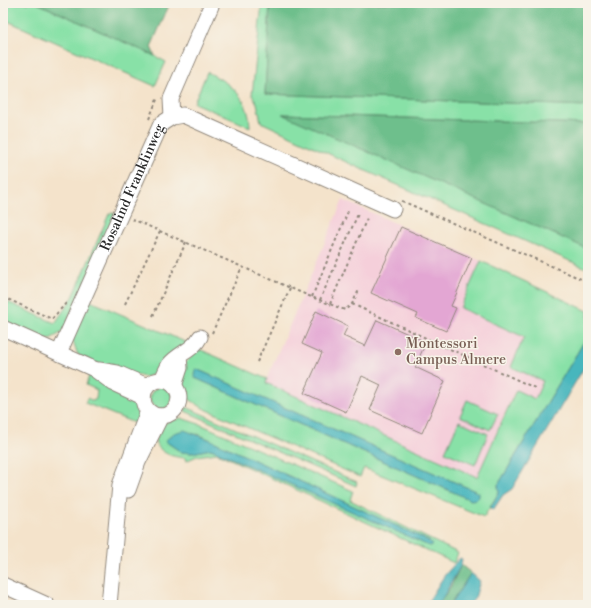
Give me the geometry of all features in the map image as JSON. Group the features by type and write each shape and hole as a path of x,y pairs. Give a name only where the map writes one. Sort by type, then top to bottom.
{"street":[{"path":"172,117 171,100 211,6"},
{"name":"Rosalind Franklinweg","path":"59,353 161,124 172,117 183,115 394,209"},
{"path":"3,328 94,369 113,383 145,391"},
{"path":"168,383 180,368 179,357 197,344 206,335"},
{"path":"154,381 168,383 179,395 178,404 174,411 155,413 143,402 145,391 154,381"},
{"path":"113,603 118,508 129,489 155,413"},
{"path":"3,585 47,605"}],"path":[{"path":"312,296 349,209"},
{"path":"121,214 290,288 345,310 352,304 359,290"},
{"path":"320,300 358,214"},
{"path":"330,304 367,218"},
{"path":"125,304 160,230"},
{"path":"153,316 186,242"},
{"path":"206,335 242,267"},
{"path":"257,362 290,288"},
{"path":"3,297 52,319"},
{"path":"352,304 535,388"}],"shaded area":[{"name":"Montessori Campus Almere","path":"343,200 481,261 460,308 524,337 543,381 535,399 515,390 477,477 265,383"}],"green space":[{"path":"3,3 37,3 166,62 155,86 3,19"},
{"path":"37,3 170,3 151,47 155,56"},
{"path":"262,3 270,3 265,94 588,106 588,124 283,114 588,249 588,269 357,167 261,122 257,103 252,95"},
{"path":"270,3 588,3 588,106 265,94"},
{"path":"207,72 224,82 238,93 246,108 250,127 194,103"},
{"path":"282,114 588,124 588,249"},
{"path":"109,214 115,214 63,332 46,341 3,322 3,300 55,323 73,297"},
{"path":"481,261 588,311 588,335 498,485 499,492 484,517 364,468 360,477 203,408 189,399 182,381 185,363 199,349 267,379 266,383 477,477 516,390 535,399 543,381 511,367 524,337 460,308","holes":["196,369 475,491 471,500 195,378 194,375"]},
{"path":"88,300 190,344 163,369 157,373 144,377 96,363 78,355 71,336"},
{"path":"90,373 135,400 140,410 139,425 85,403 87,398 93,401 96,399 97,390 86,385"},
{"path":"161,387 169,390 172,398 169,406 161,409 153,406 150,398 153,390"},
{"path":"467,400 498,414 490,430 460,416"},
{"path":"186,407 357,482 356,486 185,411"},
{"path":"181,418 202,425 353,491 350,500 458,553 454,563 217,453 197,456 186,461 185,458 167,454 160,449 155,441 164,423","holes":["198,434 429,541 431,546 211,449 192,453 181,452 165,441"]},
{"path":"459,421 488,434 475,465 445,452"},
{"path":"461,565 471,573 450,605 438,605 451,586"}],"water":[{"path":"588,335 588,361 512,489 503,495 493,510 490,508 499,492 498,485"},
{"path":"196,369 475,491 479,493 479,497 471,500 195,378 194,375"},
{"path":"184,430 211,440 429,541 432,545 429,546 211,449 192,453 181,452 165,441 174,433"},
{"path":"460,558 462,559 461,565 441,601 438,605 426,605 444,576"},
{"path":"471,573 480,581 475,598 469,605 450,605"}],"building":[{"path":"401,227 472,258 451,306 456,308 446,331 416,318 418,314 371,293"},
{"path":"316,311 348,326 343,336 365,346 377,320 426,342 415,367 445,381 422,433 370,410 381,385 362,376 346,412 304,393 322,353 302,344"}],"place":[{"name":"Montessori Campus Almere","path":"398,352"}]}
